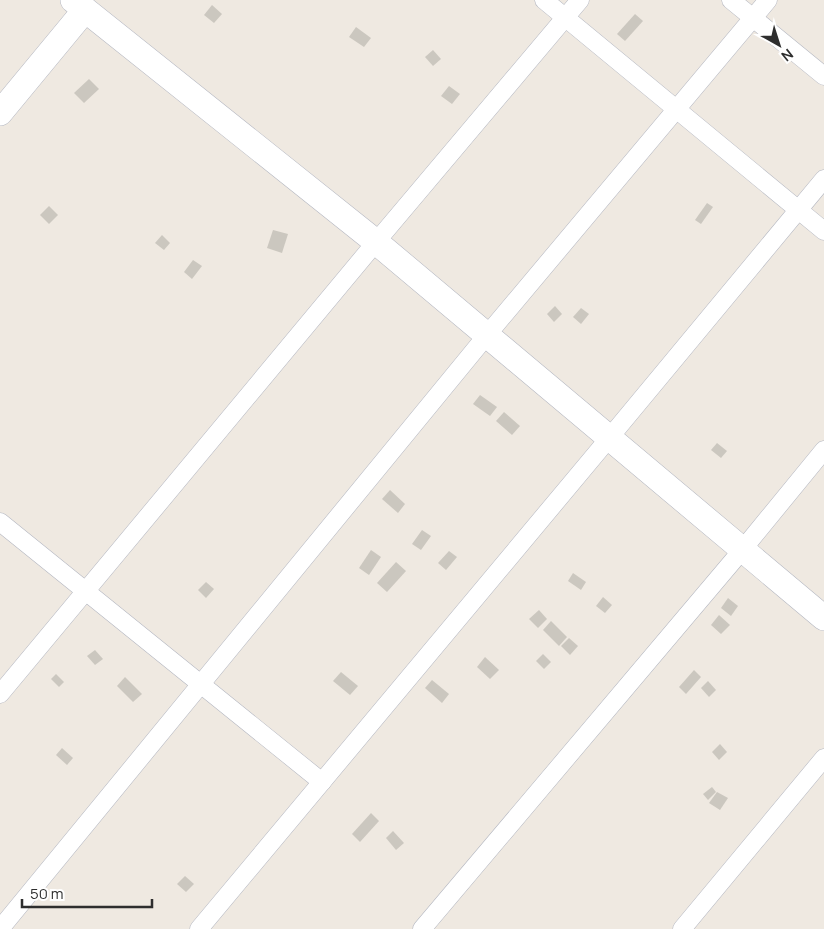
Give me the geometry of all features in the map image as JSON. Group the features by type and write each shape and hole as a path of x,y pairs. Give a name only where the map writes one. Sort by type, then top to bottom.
{"street":[{"path":"544,0 824,231"},
{"path":"0,694 85,589 580,0"},
{"path":"730,0 824,76"},
{"path":"0,929 487,335 768,0"},
{"path":"0,113 84,3 376,242 824,618"},
{"path":"199,929 824,179"},
{"path":"422,929 743,549 824,450"},
{"path":"0,522 322,782"},
{"path":"682,929 824,758"}],"building":[{"path":"212,5 222,14 214,23 204,15"},
{"path":"635,14 643,21 625,41 617,34"},
{"path":"356,27 371,38 364,47 349,37"},
{"path":"433,50 441,59 433,66 425,57"},
{"path":"89,79 99,89 84,103 74,93"},
{"path":"449,86 460,94 452,104 441,96"},
{"path":"707,203 713,207 701,224 695,220"},
{"path":"49,206 58,215 49,224 40,215"},
{"path":"273,230 288,234 282,253 267,248"},
{"path":"162,235 170,243 164,250 155,243"},
{"path":"193,260 202,266 192,279 184,272"},
{"path":"555,306 562,314 554,322 547,314"},
{"path":"581,308 589,314 581,324 573,317"},
{"path":"480,395 497,407 490,416 473,404"},
{"path":"504,412 520,426 512,435 496,421"},
{"path":"717,443 727,451 721,458 711,450"},
{"path":"390,490 405,504 398,513 382,499"},
{"path":"422,530 431,536 421,550 412,544"},
{"path":"371,550 381,557 369,575 359,568"},
{"path":"449,551 457,557 446,570 438,563"},
{"path":"396,562 406,571 387,592 377,583"},
{"path":"573,573 586,582 581,590 568,581"},
{"path":"206,582 214,589 206,598 198,590"},
{"path":"603,597 612,605 605,613 596,606"},
{"path":"728,598 738,606 731,616 721,608"},
{"path":"539,610 547,619 538,628 529,619"},
{"path":"719,615 730,625 721,634 711,625"},
{"path":"551,621 567,637 559,646 543,630"},
{"path":"569,638 578,646 570,655 561,646"},
{"path":"95,650 103,659 95,665 87,656"},
{"path":"543,654 551,662 544,669 536,661"},
{"path":"485,657 499,670 490,679 477,667"},
{"path":"694,670 701,677 686,694 679,687"},
{"path":"341,672 358,686 350,695 333,681"},
{"path":"56,674 64,682 59,687 51,679"},
{"path":"125,677 142,694 133,702 117,686"},
{"path":"432,680 449,694 442,703 425,688"},
{"path":"708,681 716,690 709,697 701,688"},
{"path":"720,744 727,752 719,760 712,752"},
{"path":"62,748 73,758 67,765 56,755"},
{"path":"712,787 716,792 708,800 703,794"},
{"path":"717,792 728,798 720,810 709,803"},
{"path":"371,813 379,821 360,842 352,834"},
{"path":"393,831 404,843 396,850 386,838"},
{"path":"185,876 194,884 186,892 177,884"}]}
